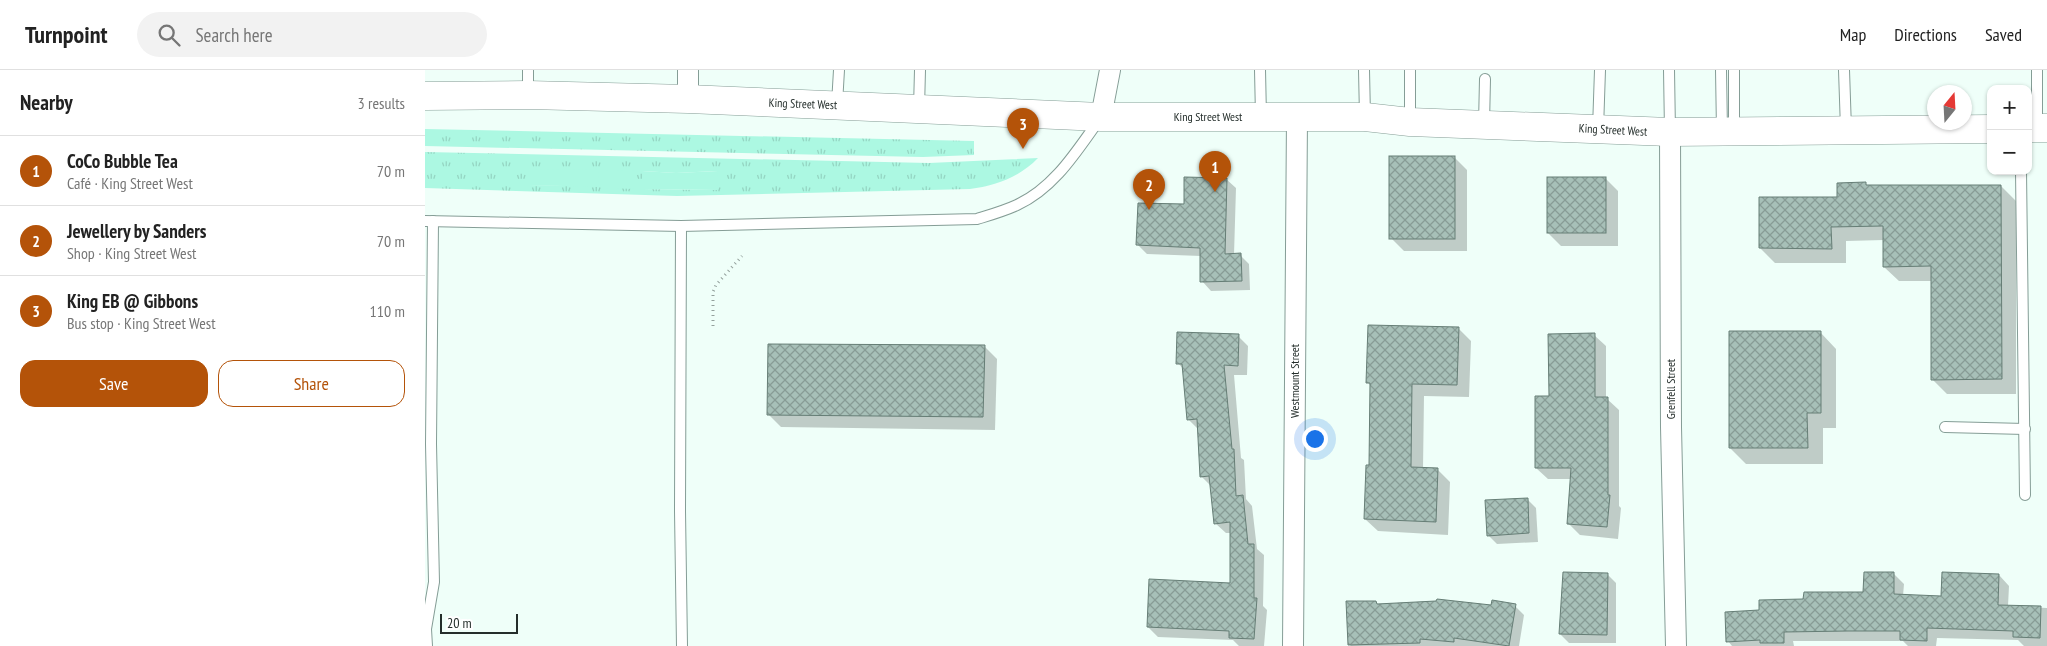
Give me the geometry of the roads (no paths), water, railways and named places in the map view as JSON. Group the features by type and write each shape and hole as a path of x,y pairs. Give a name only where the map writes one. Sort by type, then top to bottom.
{"main road":[{"name":"King Street West","path":"425,96 528,83 688,99 1101,117 1365,117 1410,122 1669,132 1987,128"}],"street":[{"path":"688,70 688,99"},
{"path":"1101,117 1110,70"},
{"name":"Westmount Street","path":"1293,646 1297,117"},
{"name":"Grenfell Street","path":"1669,132 1671,427 1676,646"}],"lane":[{"path":"837,106 839,70"},
{"path":"919,70 919,109"},
{"path":"1261,70 1261,116"},
{"path":"1364,70 1365,117"},
{"path":"1410,122 1411,70"},
{"path":"1598,129 1600,70"},
{"path":"1669,70 1669,132"},
{"path":"1721,70 1728,132"},
{"path":"1728,132 1734,70"},
{"path":"1845,70 1846,130"},
{"path":"2037,70 2037,128"},
{"path":"1484,125 1485,79"},
{"path":"427,646 426,629 433,582 429,221 681,226 977,219 1017,205 1045,186 1068,164 1101,117"},
{"path":"2021,175 2025,495"},
{"path":"681,226 680,510 682,646"},
{"path":"1945,427 2025,429"}],"place":[{"name":"King EB @ Gibbons","path":"1023,149"},
{"name":"CoCo Bubble Tea","path":"1215,192"},
{"name":"Jewellery by Sanders","path":"1149,210"}]}
